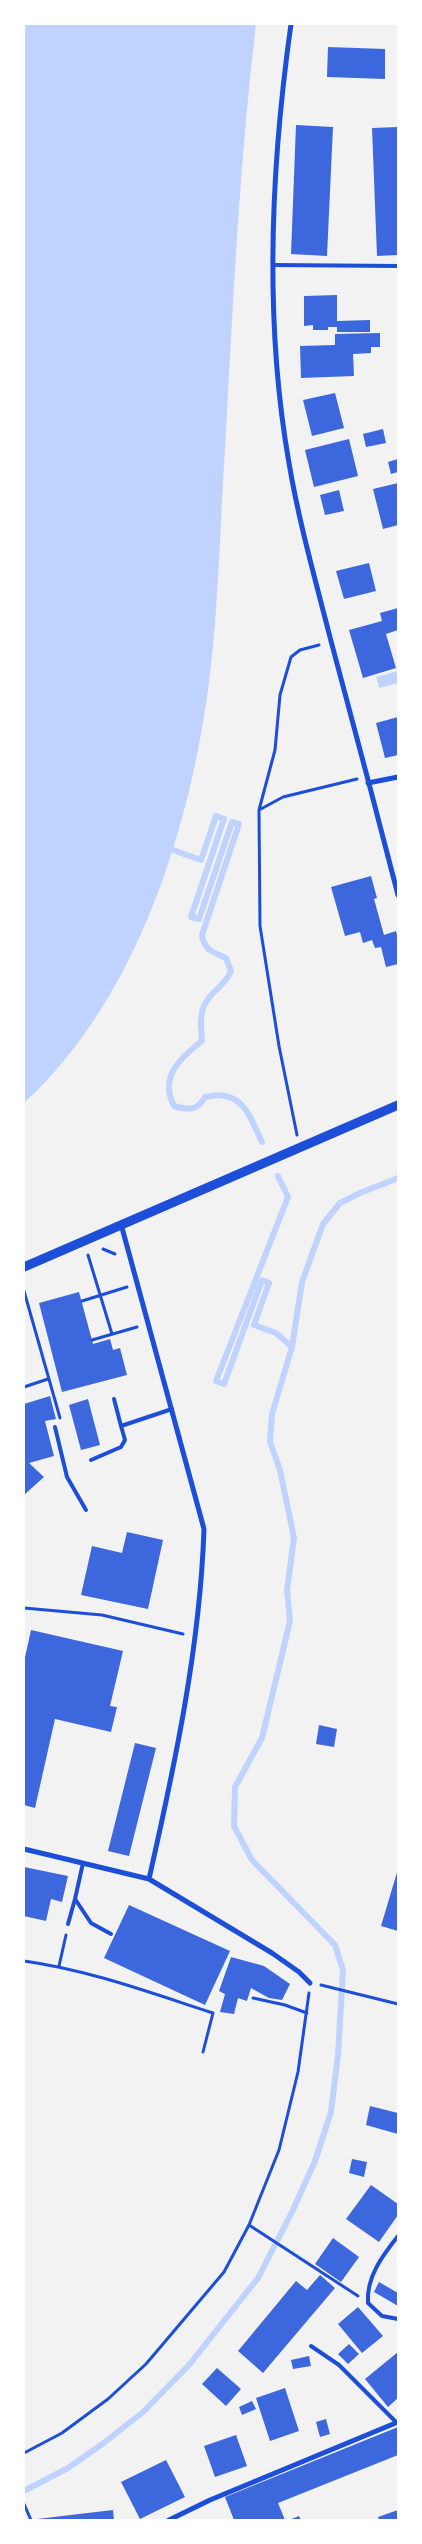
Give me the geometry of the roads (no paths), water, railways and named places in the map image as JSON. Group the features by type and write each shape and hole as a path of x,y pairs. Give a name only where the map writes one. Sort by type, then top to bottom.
{"street":[{"path":"291,24 276,167 274,265 278,369 288,462 306,543 398,895"},
{"path":"368,780 398,777"},
{"path":"24,1267 398,1104"},
{"path":"121,1224 204,1529 202,1580 194,1636 174,1765 150,1879"},
{"path":"24,1849 150,1879 272,1953 299,1972 310,1983"},
{"path":"169,2520 210,2500 398,2422"}],"lane":[{"path":"274,265 398,266"},
{"path":"91,1460 121,1447 125,1440 114,1399"},
{"path":"121,1426 172,1409"},
{"path":"54,1427 67,1477 86,1510"},
{"path":"68,1924 82,1863"},
{"path":"75,1899 91,1923 111,1934"},
{"path":"398,2236 381,2257 370,2284 368,2303 382,2316 398,2319"},
{"path":"311,2346 339,2365 398,2422"}],"water":[{"path":"24,24 256,24 237,236 213,646 202,731 173,848 153,905 128,961 99,1013 64,1061 24,1103"},
{"path":"398,671 398,683 379,688 376,677"}],"waterway":[{"path":"173,850 201,860 216,816 224,819 191,917 199,919 232,822 239,824 202,935 207,947 226,958 231,971 226,980 204,1006 201,1021 202,1041 186,1054 174,1069 170,1077 170,1096 174,1106 188,1109 199,1105 205,1097 228,1096 236,1100 248,1114 262,1142"},
{"path":"278,1176 288,1197 216,1381 224,1384 262,1280 269,1283 254,1325 276,1333 292,1347"},
{"path":"24,2491 68,2468 101,2445 143,2412 189,2365 258,2278 292,2212 315,2161 331,2112 338,2055 343,1970 335,1945 252,1860 234,1826 235,1787 262,1738 290,1621 287,1590 294,1538 280,1470 270,1442 272,1414 292,1347 302,1282 323,1224 340,1203 398,1178"}]}
